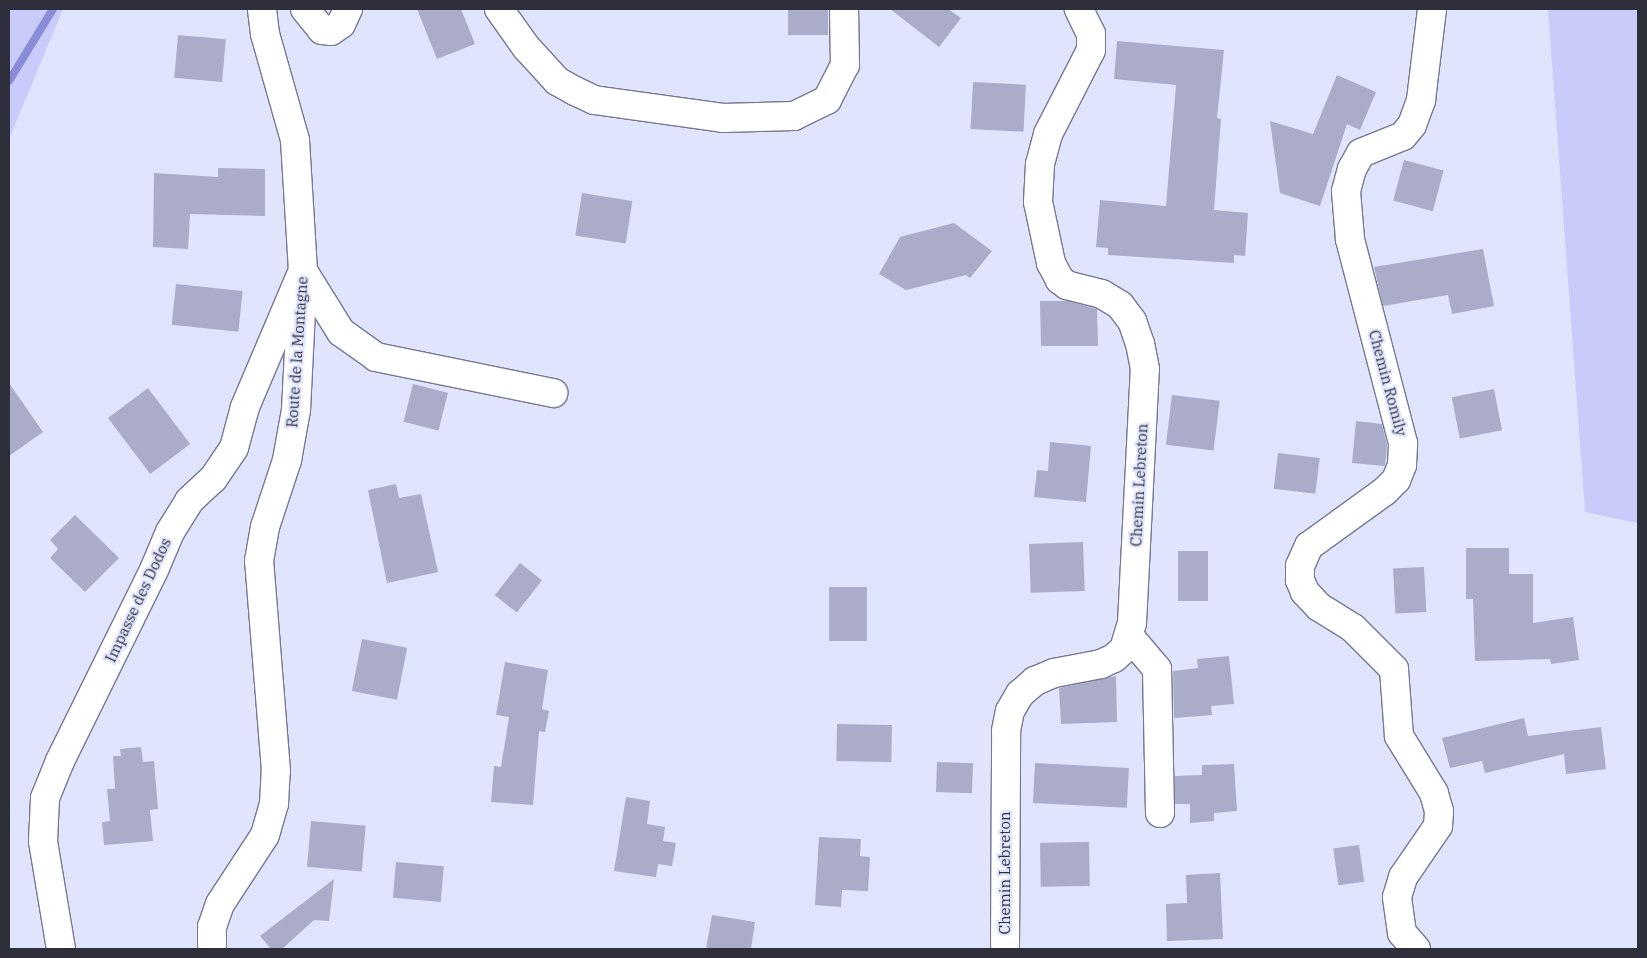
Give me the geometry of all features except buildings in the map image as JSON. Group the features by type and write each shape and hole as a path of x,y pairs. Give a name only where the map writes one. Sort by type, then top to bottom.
{"street":[{"name":"Route de la Montagne","path":"212,949 212,927 220,904 265,835 274,804 276,771 259,562 265,528 288,460 296,410 303,271 295,140 265,34 262,9"},
{"path":"305,9 322,30 331,31 340,24 348,9"},
{"path":"499,9 526,47 557,81 575,91 594,100 723,118 794,116 828,100 845,65 844,9"},
{"name":"Chemin Lebreton","path":"1004,949 1006,731 1010,711 1020,694 1035,681 1054,672 1102,664 1114,658 1124,649 1130,637 1145,369 1140,344 1132,321 1120,305 1102,294 1067,285 1060,280 1051,263 1038,202 1040,164 1048,134 1091,50 1091,34 1079,9"},
{"name":"Chemin Romily","path":"1416,949 1402,933 1397,897 1402,877 1438,826 1439,811 1434,793 1399,736 1394,669 1353,628 1319,607 1305,592 1300,566 1308,546 1385,491 1396,480 1402,465 1403,444 1350,239 1346,191 1352,169 1361,153 1403,136 1412,125 1421,100 1432,9"},
{"path":"303,271 341,332 376,357 553,393"},
{"name":"Impasse des Dodos","path":"61,949 42,841 45,798 60,761 154,570 170,532 189,501 213,479 234,448 245,407 303,271"},
{"path":"1130,637 1157,669 1160,813"}],"shaded area":[{"path":"9,9 63,9 9,139"},
{"path":"1548,9 1638,9 1638,523 1585,512"}],"waterway":[{"path":"9,81 53,9"}]}
